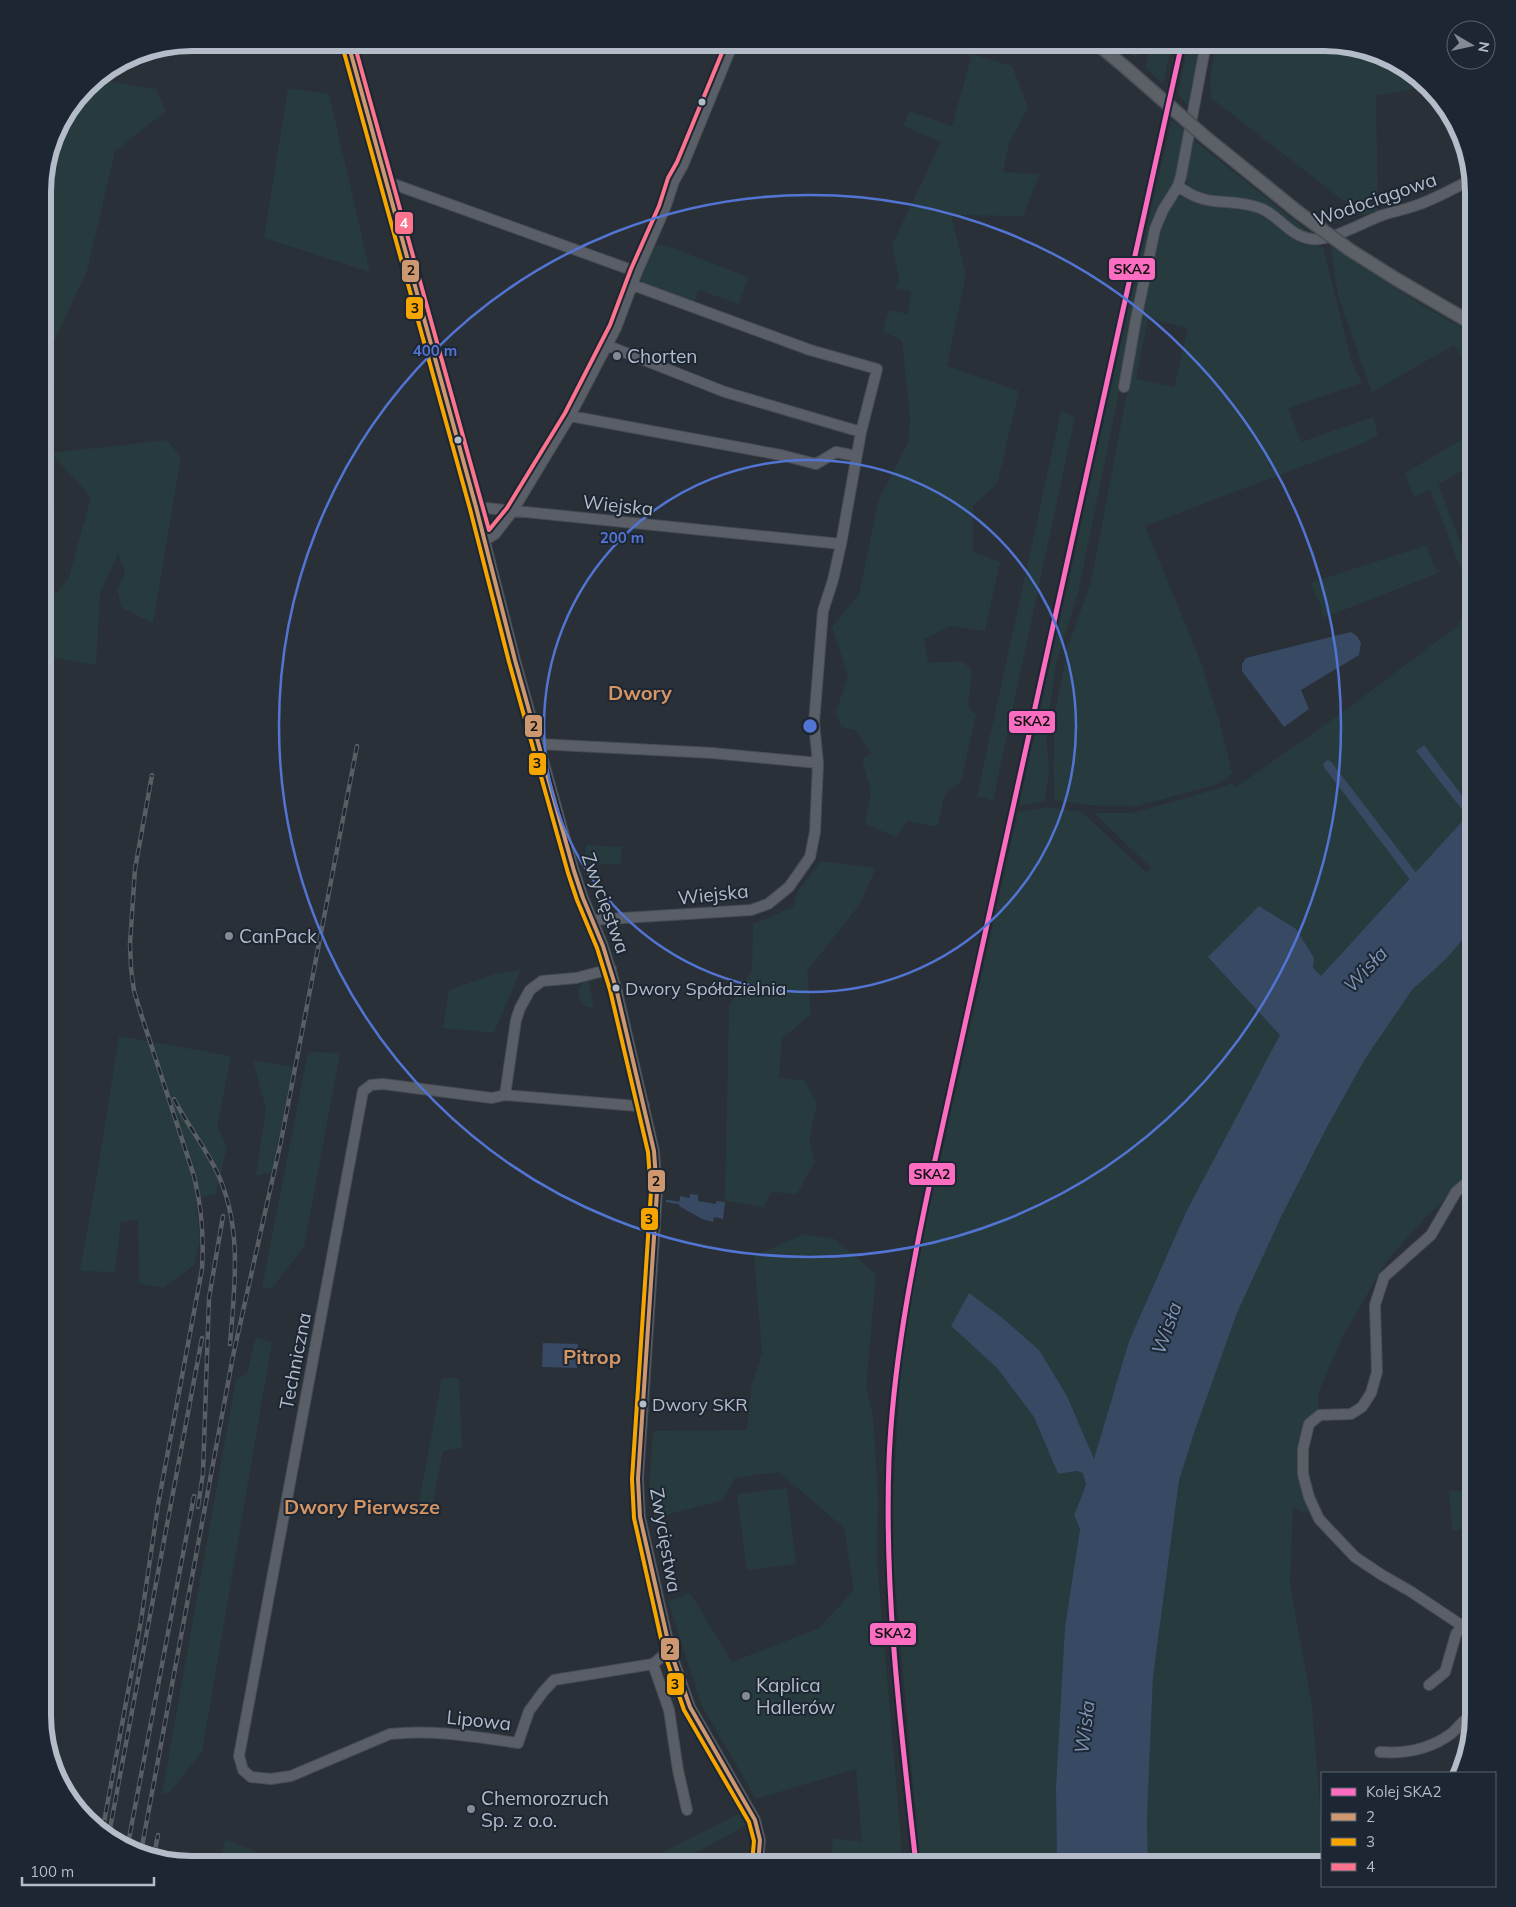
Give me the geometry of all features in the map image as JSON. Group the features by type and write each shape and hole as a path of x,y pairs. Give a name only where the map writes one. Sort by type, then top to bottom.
{"main road":[{"path":"1107,52 1204,136 1298,212 1350,250 1465,319"}],"street":[{"name":"Zwycięstwa","path":"350,51 485,540 515,660 582,898 611,969 644,1104 654,1152 656,1192 638,1496 648,1556 670,1650 690,1707 755,1820 760,1840 759,1856"},
{"path":"485,540 495,534 512,512 570,416 616,328 637,272 729,51"},
{"path":"1124,387 1136,319 1156,229 1163,210 1178,186 1181,176 1204,52"},
{"path":"385,181 637,272"},
{"name":"Wodociągowa","path":"1178,186 1189,195 1203,200 1259,207 1273,215 1292,232 1311,239 1323,239 1385,214 1419,205 1465,184"},
{"name":"Wiejska","path":"592,920 751,910 768,904 789,887 810,857 815,832 818,763 814,723 823,611 833,580 861,432 877,369 810,350 633,285"},
{"path":"606,345 725,392 861,432"},
{"path":"570,416 781,455 816,464 836,452 856,456"},
{"name":"Wiejska","path":"476,507 841,544"},
{"path":"539,744 712,753 818,763"},
{"path":"505,1095 516,1020 530,990 542,981 576,978 611,969"},
{"name":"Techniczna","path":"251,1777 243,1770 239,1756 363,1092 371,1085 383,1084 492,1098 505,1095 637,1106 644,1104"},
{"path":"1465,1184 1456,1192 1431,1235 1384,1277 1375,1305 1377,1372 1371,1393 1362,1407 1351,1414 1320,1415 1309,1424 1303,1449 1303,1474 1309,1497 1320,1518 1355,1557 1465,1628"},
{"path":"1429,1685 1445,1672 1456,1634 1462,1626"},
{"path":"670,1650 653,1664 669,1710 678,1770 687,1810"},
{"name":"Lipowa","path":"251,1777 271,1779 291,1776 390,1734 406,1732 450,1733 518,1743 529,1711 554,1680 653,1664"},
{"path":"1380,1752 1411,1752 1452,1733 1465,1720"}],"green space":[{"path":"1128,52 1138,52 1137,59"},
{"path":"1148,52 1170,52 1163,84 1145,68"},
{"path":"1186,52 1205,52 1193,110 1178,95"},
{"path":"1215,52 1333,52 1360,56 1377,62 1394,70 1417,86 1419,88 1376,96 1378,211 1362,215 1211,98 1210,79"},
{"path":"972,54 1012,66 1028,108 1009,143 1003,172 1040,174 1023,216 951,215 966,274 947,366 1019,391 997,484 973,505 973,552 1000,562 985,631 950,626 924,639 928,663 962,661 972,670 968,706 976,715 961,782 945,794 937,827 907,821 896,837 865,824 871,792 862,759 871,753 855,730 841,727 836,712 848,676 832,627 859,594 879,499 908,442 910,419 902,341 883,331 889,310 908,314 911,291 896,288 899,278 892,245 941,142 903,126 909,111 952,126"},
{"path":"106,81 156,89 166,111 115,151 87,271 52,346 52,174 62,139 70,122 86,99"},
{"path":"288,88 329,94 370,272 264,238"},
{"path":"1172,120 1186,132 1176,182 1153,226 1078,593 1056,664 1046,731 1049,771 1045,801 1019,806 1141,252"},
{"path":"1194,140 1315,237 1296,231 1274,213 1251,200 1190,191 1186,181"},
{"path":"1182,197 1195,202 1261,212 1272,222 1300,240 1323,247 1352,363 1362,383 1288,408 1301,442 1373,417 1378,435 1364,443 1145,526 1202,665 1219,720 1232,773 1218,784 1137,806 1086,805 1054,800 1054,718 1068,646 1091,582 1157,236 1174,199","holes":["1148,318 1188,328 1174,387 1136,379"]},
{"path":"659,245 675,249 748,277 739,304 699,290 693,305 642,283 641,279 650,250"},
{"path":"1331,247 1424,306 1465,329 1465,363 1454,345 1372,392 1338,296"},
{"path":"1061,411 1075,417 993,801 977,796"},
{"path":"1465,438 1465,467 1438,484 1465,555 1465,580 1430,489 1414,497 1405,473"},
{"path":"167,440 181,457 153,623 122,608 117,590 125,572 118,553 100,594 96,665 52,657 52,595 58,592 69,577 91,497 52,453"},
{"path":"1427,545 1434,566 1441,572 1323,618 1321,606 1310,583"},
{"path":"1465,616 1465,800 1423,745 1417,752 1465,813 1465,818 1320,977 1313,968 1281,1035 1186,1212 1129,1341 1094,1460 1067,1396 951,1326 997,1368 1034,1417 1058,1474 1076,1471 1083,1473 1086,1484 1074,1515 1080,1529 1065,1627 1056,1786 1057,1856 919,1856 894,1571 893,1497 901,1364 916,1269 1018,812 1049,807 1082,812 1147,873 1151,868 1094,813 1132,813 1233,783 1235,788 1343,712 1460,624 1459,620"},
{"path":"586,845 622,847 621,865 585,863"},
{"path":"821,861 876,868 860,904 807,971 811,1014 782,1039 779,1078 804,1080 817,1103 809,1140 815,1162 797,1194 771,1192 764,1207 725,1201 729,1006 752,970 753,924 793,907 797,892"},
{"path":"1465,936 1465,1180 1423,1220 1386,1262 1344,1334 1318,1393 1318,1411 1300,1454 1312,1508 1304,1514 1293,1507 1290,1584 1312,1706 1321,1820 1321,1856 1148,1856 1147,1818 1153,1678 1179,1481 1194,1433 1237,1313 1281,1217 1326,1129 1365,1059 1412,990 1446,958"},
{"path":"521,969 494,1033 443,1028 449,990 492,975"},
{"path":"588,979 594,1009 584,1006 579,998 580,986"},
{"path":"119,1036 231,1056 217,1127 227,1146 216,1194 196,1199 200,1240 194,1265 164,1288 139,1283 138,1220 121,1222 115,1272 80,1271"},
{"path":"308,1052 340,1053 304,1247 272,1288 262,1288"},
{"path":"253,1060 293,1067 272,1172 256,1176 266,1109"},
{"path":"804,1234 835,1239 876,1274 866,1387 873,1415 878,1497 877,1561 902,1856 832,1856 833,1838 862,1842 856,1769 756,1799 701,1704 668,1601 690,1593 732,1662 819,1628 854,1590 844,1528 779,1472 735,1478 723,1500 655,1518 649,1491 653,1431 747,1430 751,1388 762,1353 754,1256"},
{"path":"256,1337 272,1342 202,1752 169,1793 162,1794 236,1379 247,1374"},
{"path":"442,1378 459,1378 462,1448 443,1451 431,1511 418,1508"},
{"path":"787,1488 796,1564 747,1570 737,1494"},
{"path":"1449,1491 1465,1491 1465,1530 1452,1530"},
{"path":"739,1814 746,1825 690,1856 655,1856"},
{"path":"225,1839 267,1856 222,1856"}],"water":[{"path":"1351,632 1357,636 1361,643 1359,655 1301,690 1309,709 1284,727 1242,671 1242,664 1246,658"},
{"path":"1424,745 1465,799 1465,813 1416,751"},
{"name":"Wisła","path":"1465,818 1465,937 1447,958 1412,990 1365,1059 1326,1129 1281,1217 1237,1313 1179,1481 1153,1677 1147,1818 1148,1856 1057,1856 1056,1786 1065,1627 1080,1529 1074,1515 1086,1485 1083,1473 1076,1471 1058,1474 1034,1417 997,1368 951,1326 969,1293 1005,1320 1039,1350 1067,1396 1094,1459 1129,1341 1186,1212 1280,1035 1208,957 1259,906 1296,929 1314,958 1313,968 1321,976"},
{"path":"690,1194 698,1195 698,1201 716,1204 716,1201 725,1202 723,1219 714,1217 713,1222 702,1219 679,1206 680,1196 690,1198"},
{"path":"543,1343 578,1344 577,1368 542,1367"}],"waterway":[{"path":"1328,765 1419,884"},
{"path":"667,1201 679,1203"}],"railway":[{"path":"142,1846 233,1356 281,1141 357,746"},
{"path":"104,1824 141,1621 158,1505 203,1257 201,1211 197,1188 134,991 131,968 130,944 135,869 152,775"},
{"path":"174,1099 215,1168 230,1210 235,1254 230,1344"},
{"path":"198,1507 203,1473 209,1298 223,1216"},
{"path":"110,1829 202,1338"},
{"path":"129,1840 194,1496"},
{"path":"155,1851 158,1835"}],"rail line":[{"name":"SKA2","path":"915,1856 895,1663 889,1562 889,1460 898,1357 915,1255 929,1187 1180,52"}],"transit line":[{"name":"3","path":"344,51 568,873 597,948 610,990 648,1152 651,1192 632,1479 634,1518 664,1652 684,1710 749,1822 754,1841 753,1856"},
{"name":"2","path":"350,51 574,871 603,946 616,988 654,1151 657,1192 638,1479 640,1517 670,1650 690,1707 755,1820 760,1840 759,1856"},
{"name":"4","path":"356,51 489,530 507,508 565,413 610,325 631,269 659,206 668,178 677,162 723,51"}],"place":[{"name":"Chorten","path":"617,356"},
{"name":"CanPack","path":"229,936"},
{"name":"Dwory Spółdzielnia","path":"616,988"},
{"name":"Dwory SKR","path":"643,1404"},
{"name":"Kaplica Hallerów","path":"746,1696"},
{"name":"Chemorozruch Sp. z o.o.","path":"471,1809"}],"district":[{"name":"Dwory","path":"640,692"},
{"name":"Pitrop","path":"592,1356"},
{"name":"Dwory Pierwsze","path":"362,1506"}]}
